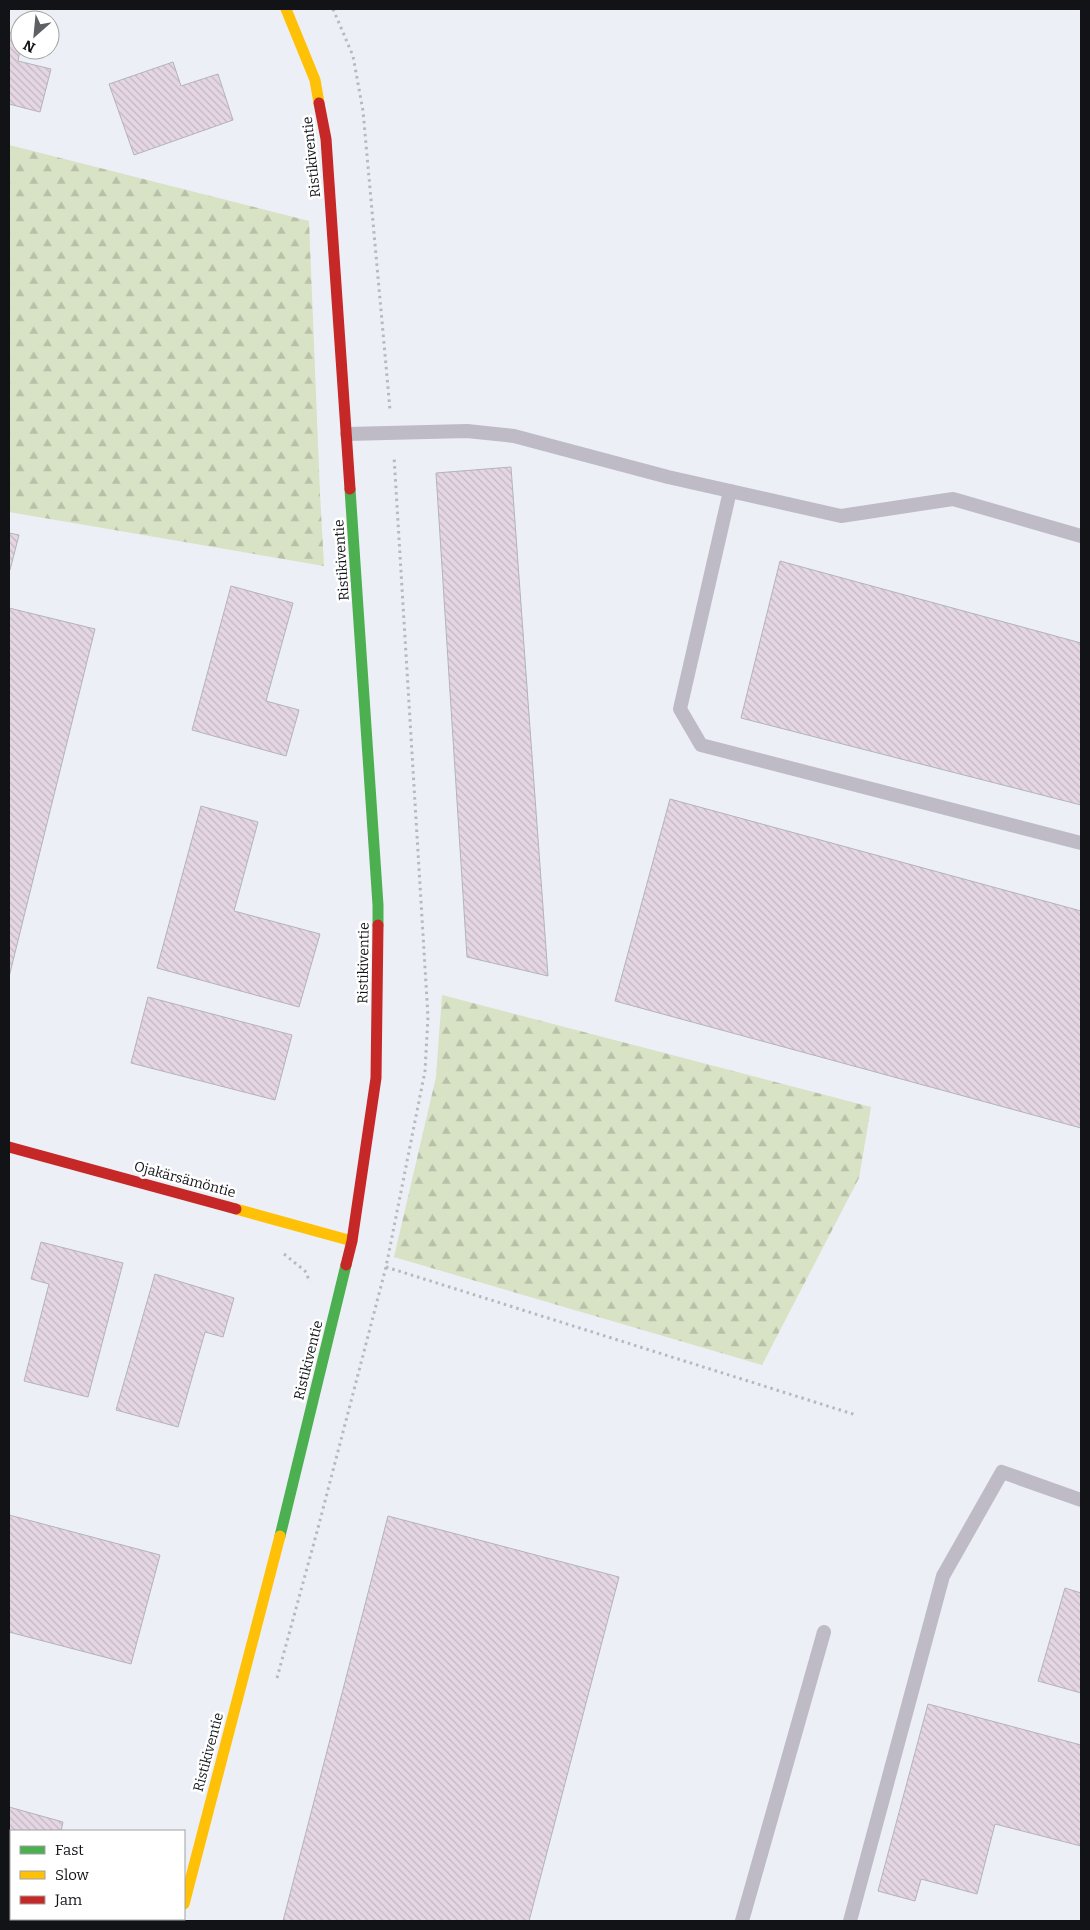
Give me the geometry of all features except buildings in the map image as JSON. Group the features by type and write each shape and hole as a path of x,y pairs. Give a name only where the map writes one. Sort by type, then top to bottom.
{"street":[{"name":"Ristikiventie","path":"185,1900 277,1550 352,1241 376,1078 378,905 348,434 326,139 315,80 286,9"},
{"name":"Ojakärsämöntie","path":"9,1147 352,1241"}],"lane":[{"path":"348,434 467,430 514,436 668,476 840,516 953,499 1081,536"},
{"path":"730,491 680,709 701,745 1081,843"},
{"path":"850,1921 943,1576 1002,1472 1081,1500"},
{"path":"742,1921 824,1632"}],"path":[{"path":"263,1217 274,1241 285,1256 305,1271 313,1290"},
{"path":"386,1267 856,1415"}],"green space":[{"path":"9,145 309,221 324,566 9,512"},
{"path":"442,995 871,1107 859,1178 762,1365 394,1257 436,1077"}],"traffic: fast":[{"path":"350,489 378,925"},
{"path":"280,1536 346,1265"}],"traffic: slow":[{"path":"286,9 315,80 319,103"},
{"path":"236,1209 352,1241"},
{"path":"185,1900 280,1536"}],"traffic: jam":[{"path":"319,103 326,139 350,489"},
{"path":"346,1265 352,1241 376,1078 378,925"},
{"path":"9,1147 236,1209"}]}
